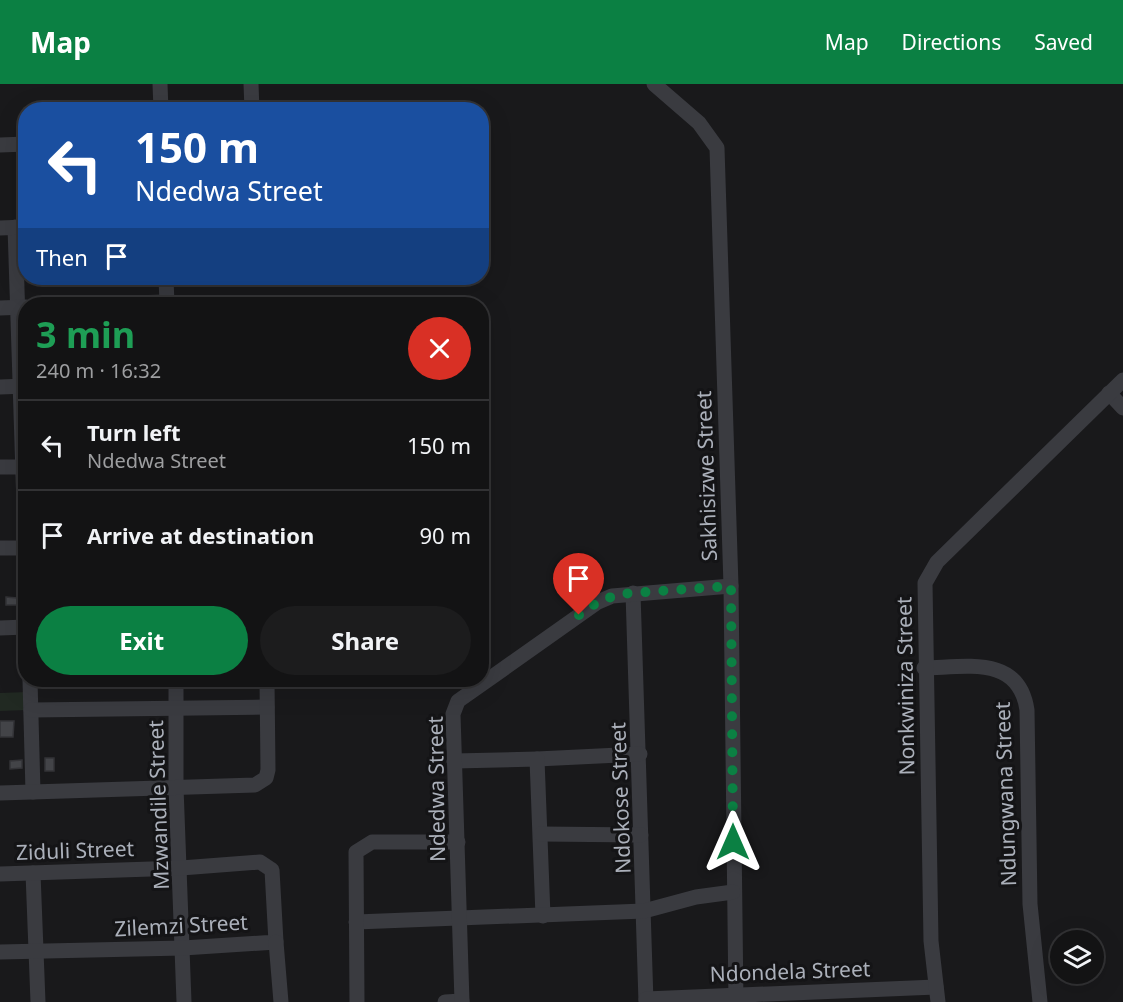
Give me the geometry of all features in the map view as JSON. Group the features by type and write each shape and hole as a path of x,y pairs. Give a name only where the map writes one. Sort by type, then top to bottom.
{"street":[{"path":"160,84 161,102"},
{"path":"251,84 252,102"},
{"name":"Sakhisizwe Street","path":"654,84 699,123 717,148 731,586 736,998"},
{"path":"0,145 18,144"},
{"path":"13,227 18,272"},
{"path":"0,308 18,308"},
{"name":"Nonkwiniza Street","path":"937,994 931,941 923,591 932,567 1123,380"},
{"path":"0,387 18,386"},
{"path":"1109,393 1123,408"},
{"path":"0,468 18,467"},
{"path":"0,548 18,548"},
{"name":"Ndedwa Street","path":"489,679 598,602 612,596 731,586"},
{"name":"Ndokose Street","path":"633,593 640,754 646,1000"},
{"path":"0,628 18,627"},
{"name":"Ndungwana Street","path":"924,668 998,670 1016,680 1024,693 1027,710 1030,913 1040,1002"},
{"path":"30,687 33,792"},
{"name":"Mzwandile Street","path":"176,687 176,787 181,868 184,1002"},
{"path":"0,793 248,787 260,783 268,770 267,687"},
{"name":"Ndedwa Street","path":"462,1002 453,714 458,701 478,687"},
{"path":"31,710 267,707"},
{"path":"454,761 640,754"},
{"path":"537,759 543,916"},
{"path":"541,834 641,835"},
{"path":"357,1002 354,856 364,844 458,842"},
{"name":"Ziduli Street","path":"0,874 181,868 260,862"},
{"name":"Zilemzi Street","path":"0,952 183,948 276,942 272,870 260,862"},
{"path":"33,873 38,1002"},
{"path":"356,922 644,911 696,897 733,892"},
{"path":"276,942 281,1002"},
{"name":"Ndondela Street","path":"646,1000 937,994"},
{"path":"445,1002 462,1002"}],"shaded area":[{"path":"27,692 27,710 0,711 0,693"}],"building":[{"path":"6,597 17,598 17,605 6,605"},
{"path":"0,721 14,721 13,737 0,737"},
{"path":"45,758 54,758 54,771 45,771"},
{"path":"22,760 22,768 10,769 10,761"}],"route":[{"path":"579,615 598,602 619,594 731,586 733,842"}]}
